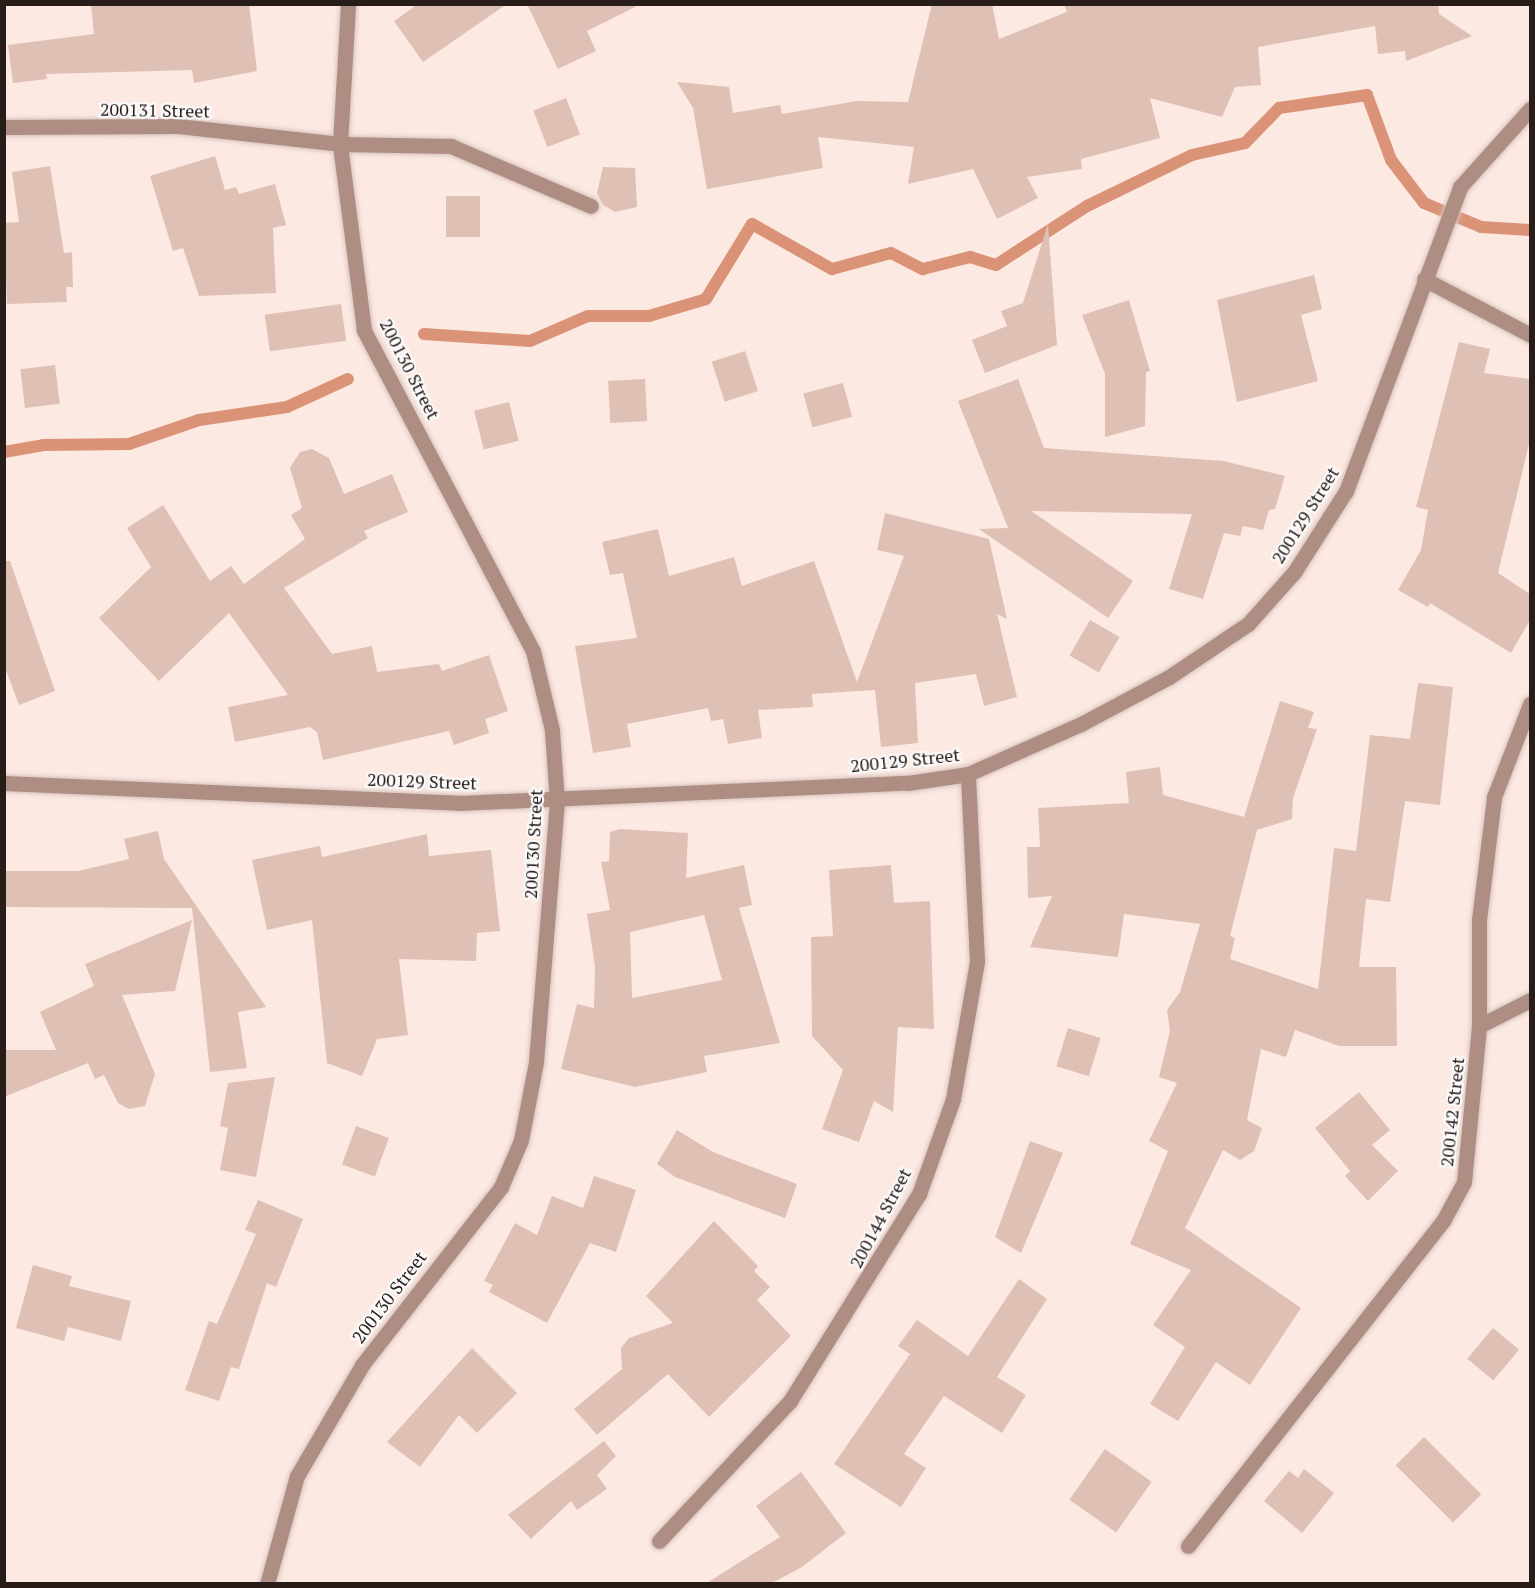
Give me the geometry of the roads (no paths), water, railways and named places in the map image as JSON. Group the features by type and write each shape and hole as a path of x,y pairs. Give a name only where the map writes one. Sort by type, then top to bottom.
{"street":[{"name":"200130 Street","path":"267,1584 297,1476 362,1365 501,1187 521,1140 536,1062 557,802 552,730 533,651 364,330 340,144 348,4"},
{"name":"200129 Street","path":"4,783 459,803 557,802 908,783 968,774 1159,682 1248,624 1295,571 1346,491 1434,251 1460,187 1530,109"},
{"name":"200131 Street","path":"4,127 178,126 340,144 451,146 591,206"},
{"path":"1424,279 1530,335"},
{"name":"200142 Street","path":"1188,1546 1443,1221 1464,1182 1479,1026 1479,920 1494,797 1530,704"},
{"name":"200144 Street","path":"659,1540 790,1401 919,1194 953,1099 976,961 968,774"},
{"path":"1479,1026 1530,1000"}],"waterway":[{"path":"424,334 530,341 588,316 649,316 706,299 752,224 832,269 891,253 923,269 970,257 996,265 1087,206 1192,155 1245,143 1279,108 1367,95 1391,160 1424,203 1481,227 1530,230"},
{"path":"4,452 43,445 129,444 199,420 287,407 348,379"}]}
